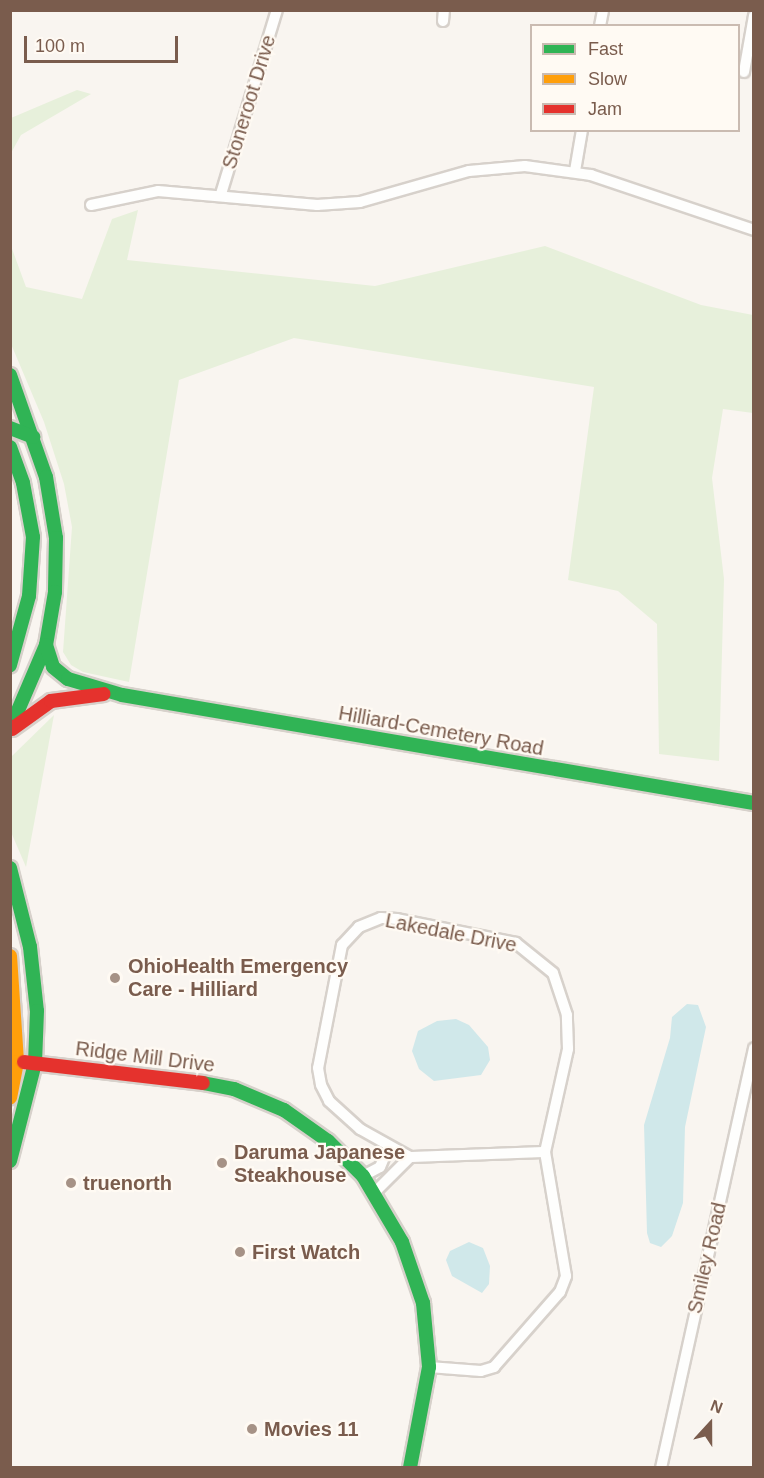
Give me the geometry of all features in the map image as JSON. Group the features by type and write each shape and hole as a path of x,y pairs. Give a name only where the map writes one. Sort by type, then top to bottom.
{"main road":[{"path":"10,375 46,477 56,538 55,592 46,645 10,729"},
{"path":"10,428 33,437"},
{"path":"10,447 23,483 33,537 29,596 10,665"},
{"name":"Hilliard-Cemetery Road","path":"46,645 53,667 68,679 122,695 753,803"},
{"name":"Hilliard-Cemetery Road","path":"10,729 51,701 66,696 122,695"},
{"path":"10,868 35,982 35,1063 10,1161"},
{"path":"10,956 14,1062 10,1097"},
{"name":"Ridge Mill Drive","path":"14,1062 173,1077 234,1089 284,1110 328,1141 363,1176 375,1192 416,1276 423,1302 429,1367 410,1467"}],"street":[{"name":"Stoneroot Drive","path":"221,194 277,10"},
{"path":"744,72 753,16"},
{"path":"575,171 582,132"},
{"path":"91,205 158,191 221,194 317,205 360,202 469,171 525,166 575,171 753,230"},
{"name":"Lakedale Drive","path":"388,1148 329,1101 319,1076 334,975 342,945 352,932 373,920 397,919 516,943 547,964 556,979 569,1037 545,1152 566,1276 560,1292 494,1367 482,1371 429,1367"},
{"name":"Smiley Road","path":"660,1467 753,1048"},
{"path":"363,1176 380,1167 388,1148 410,1157 545,1152"},
{"path":"375,1192 410,1157"}],"green space":[{"path":"77,90 91,94 21,135 11,153 11,118"},
{"path":"138,210 127,260 375,286 545,246 701,305 753,315 753,413 723,409 712,478 724,579 719,761 659,754 657,624 618,591 568,580 594,387 294,338 179,380 129,682 83,672 71,665 63,652 72,527 64,484 44,422 11,344 11,246 26,287 82,299 112,219"},
{"path":"54,715 26,867 11,832 11,757"}],"water":[{"path":"687,1004 698,1005 706,1027 685,1127 683,1203 672,1236 661,1247 650,1243 647,1233 644,1125 670,1038 672,1017"},
{"path":"456,1019 469,1025 488,1047 490,1060 481,1075 434,1081 419,1069 412,1051 418,1031 437,1021"},
{"path":"469,1242 483,1248 490,1266 489,1284 482,1293 452,1276 446,1260 450,1251"}],"traffic: fast":[{"path":"10,375 46,477 56,538 55,592 46,645 10,729"},
{"path":"10,428 33,437"},
{"path":"10,447 23,483 33,537 29,596 10,665"},
{"path":"46,645 53,667 68,679 122,695 754,803"},
{"path":"10,868 30,947 37,1011 35,1063 10,1161"},
{"path":"203,1083 234,1089 284,1110 328,1141 363,1176 402,1242 423,1303 429,1367 410,1468"}],"traffic: slow":[{"path":"10,956 17,1062 10,1097"}],"traffic: jam":[{"path":"12,729 51,701 104,694"},
{"path":"24,1062 203,1083"}],"place":[{"name":"OhioHealth Emergency Care - Hilliard","path":"115,978"},
{"name":"Daruma Japanese Steakhouse","path":"222,1163"},
{"name":"truenorth","path":"71,1183"},
{"name":"First Watch","path":"240,1252"},
{"name":"Movies 11","path":"252,1429"}]}
